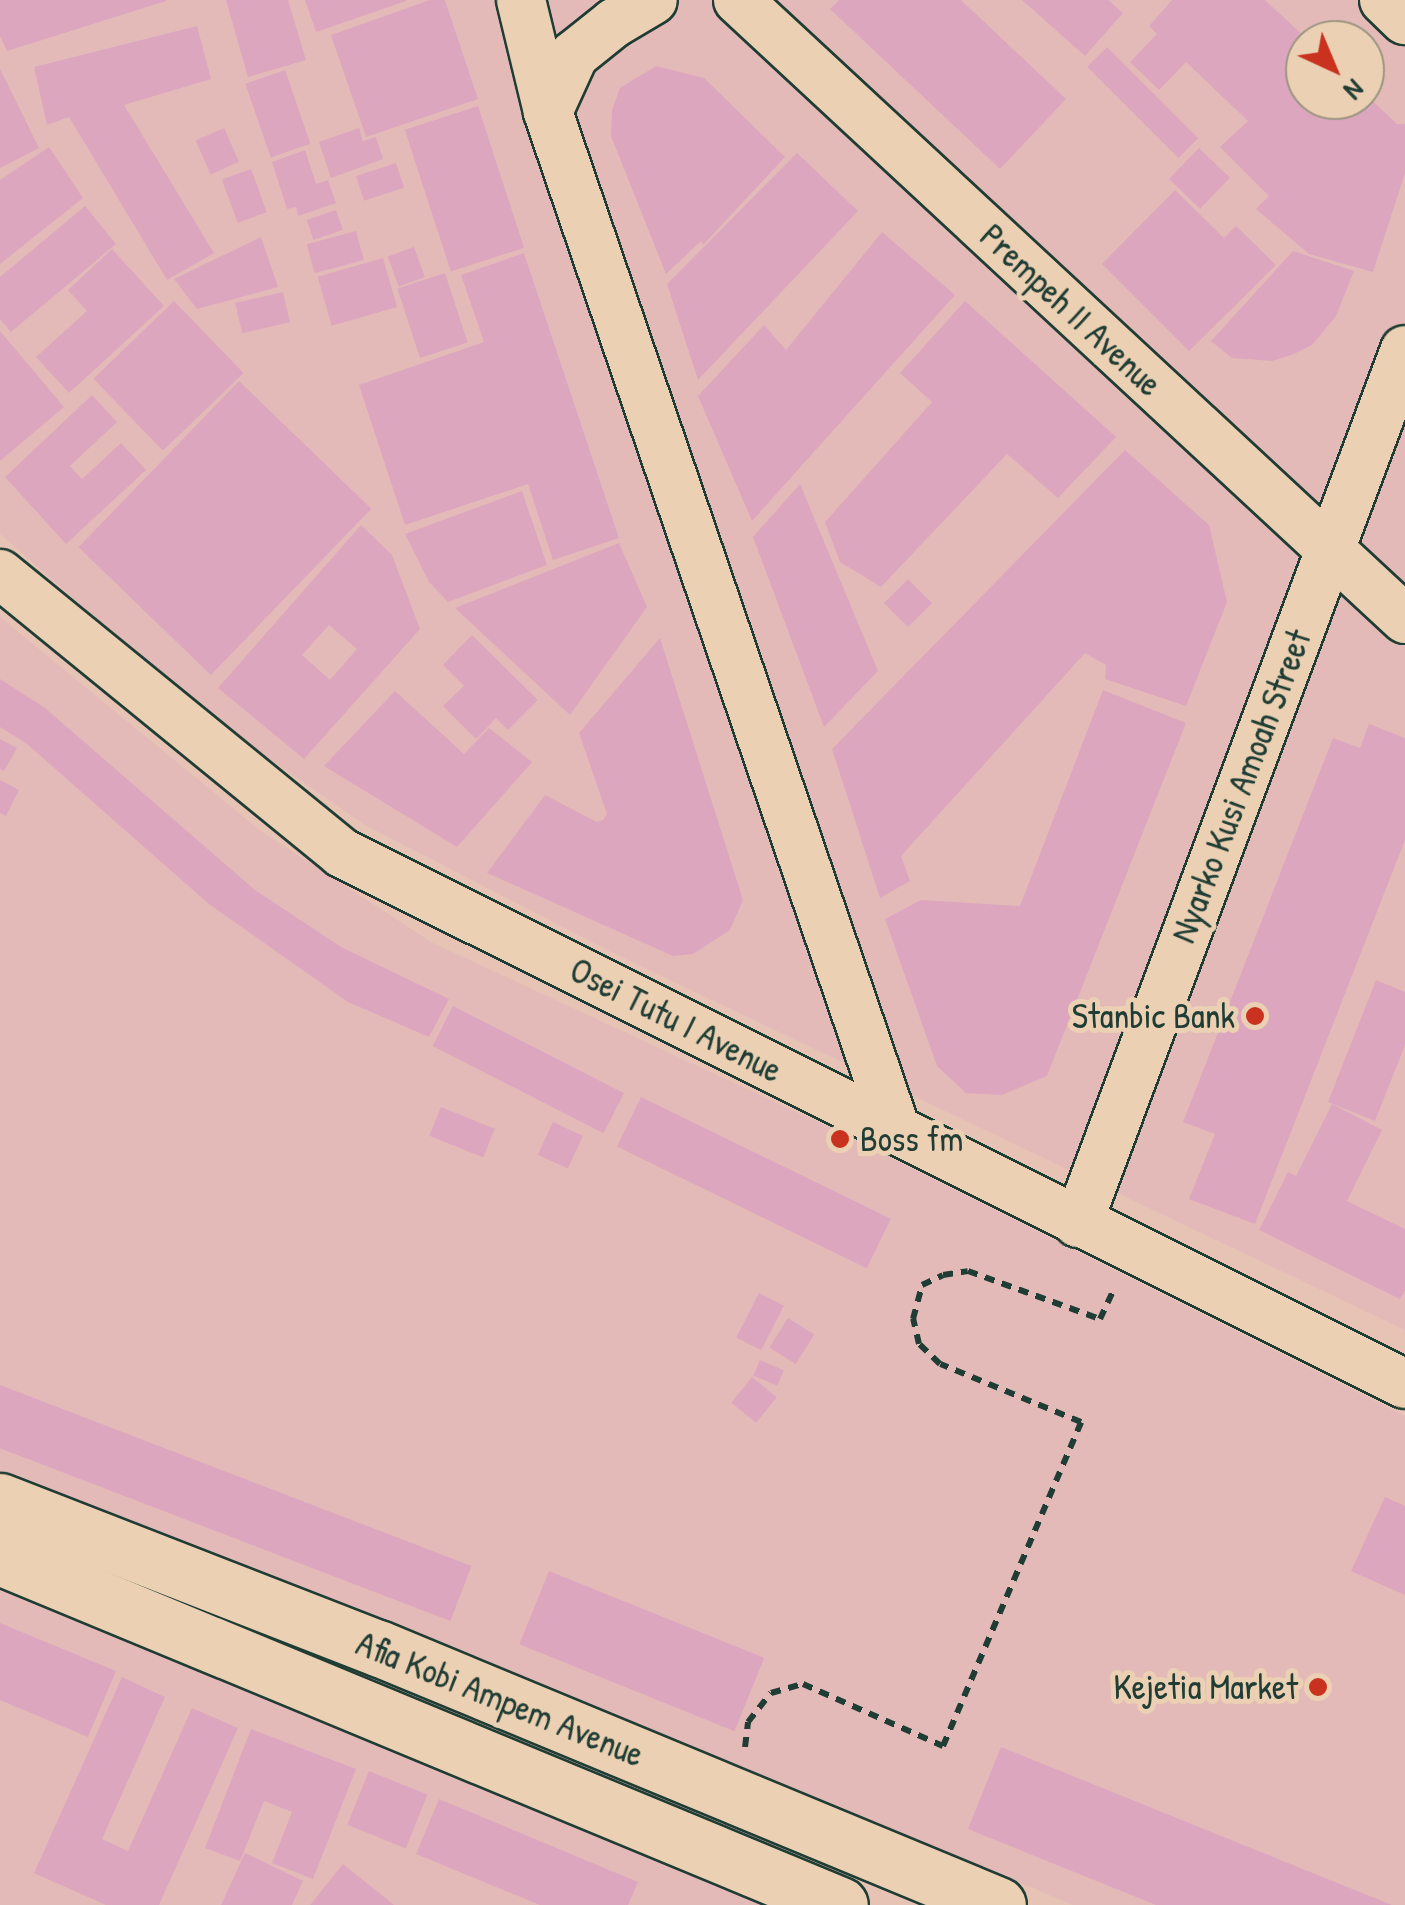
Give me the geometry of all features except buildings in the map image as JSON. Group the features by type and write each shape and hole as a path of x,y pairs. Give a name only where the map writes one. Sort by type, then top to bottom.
{"main road":[{"name":"Afia Kobi Ampem Avenue","path":"0,1501 378,1648 998,1905"},
{"name":"Afia Kobi Ampem Avenue","path":"0,1557 840,1905"}],"street":[{"path":"522,0 548,112 896,1130"},
{"path":"548,112 574,55 614,22 653,0"},
{"name":"Prempeh II Avenue","path":"738,0 1405,619"},
{"path":"1384,0 1405,20"},
{"name":"Nyarko Kusi Amoah Street","path":"1078,1222 1405,350"},
{"name":"Osei Tutu I Avenue","path":"0,574 342,853 1405,1384"},
{"path":"854,1905 884,1858"}],"path":[{"path":"754,1762 744,1751 748,1722 771,1693 803,1684 943,1746 1081,1422 940,1364 918,1344 913,1318 922,1286 943,1275 968,1271 1100,1318 1133,1250"}],"shaded area":[{"path":"0,0 1405,0 1405,1330 611,952 365,825 209,717 0,534"},
{"path":"0,617 261,831 433,943 831,1128 1405,1416 1405,1905 1073,1905 543,1684 0,1471"},
{"path":"0,1552 807,1905 0,1905"}],"place":[{"name":"Stanbic Bank","path":"1255,1016"},
{"name":"Boss fm","path":"840,1139"},
{"name":"Kejetia Market","path":"1318,1687"}]}
